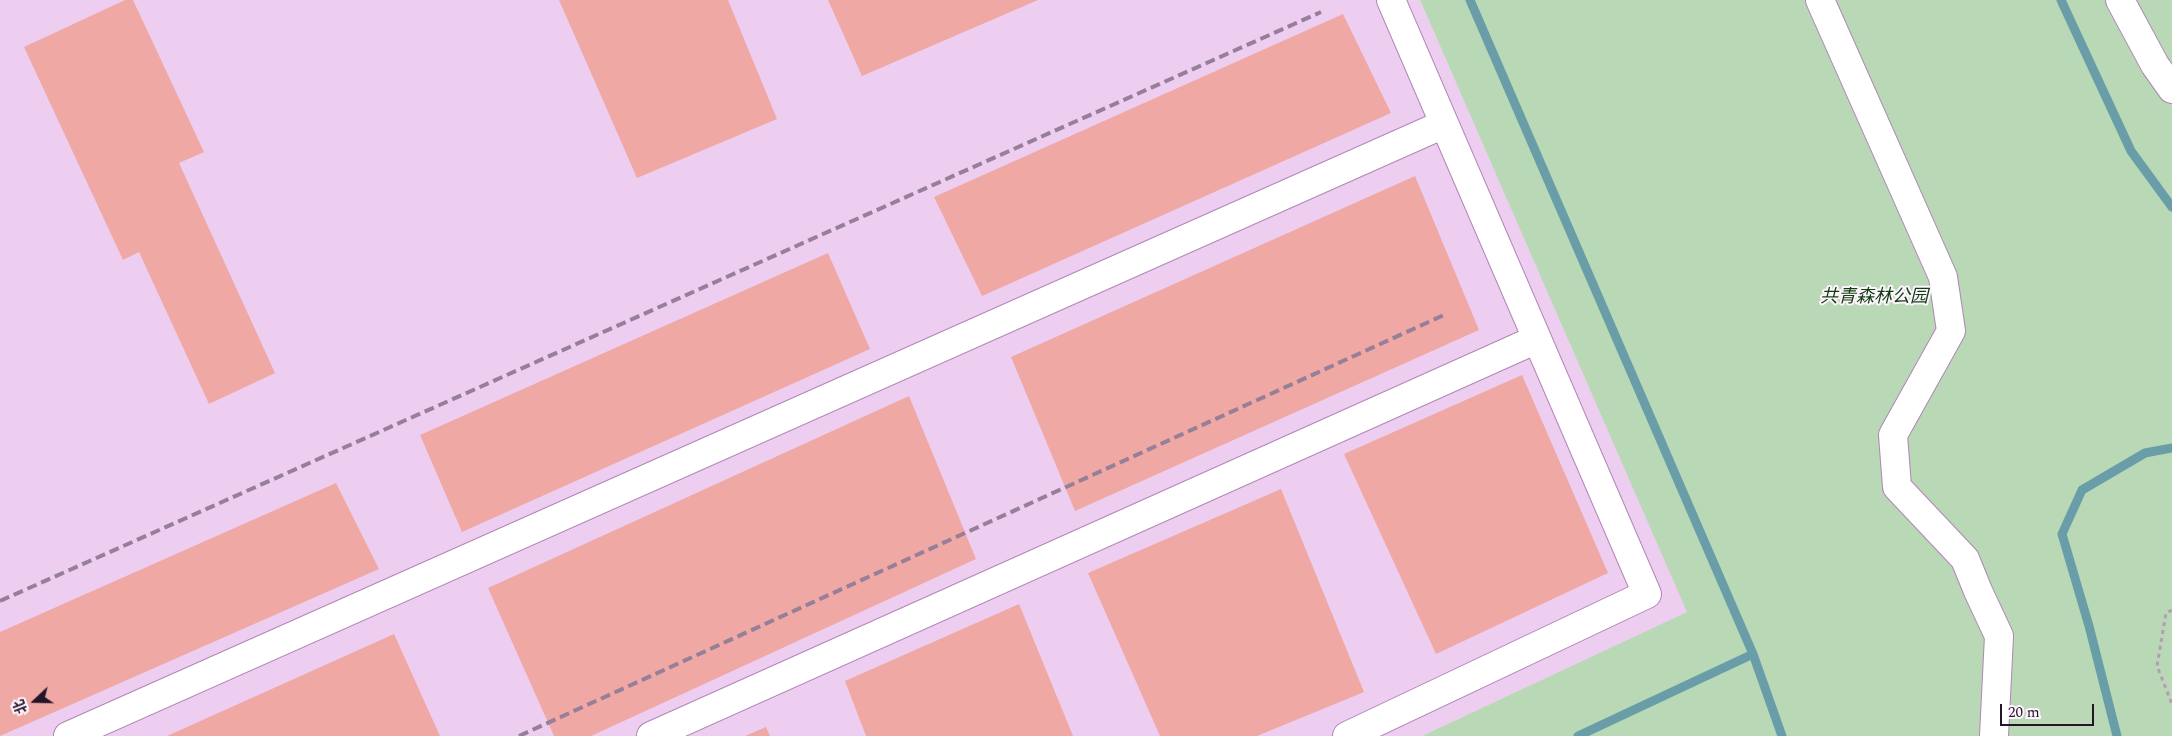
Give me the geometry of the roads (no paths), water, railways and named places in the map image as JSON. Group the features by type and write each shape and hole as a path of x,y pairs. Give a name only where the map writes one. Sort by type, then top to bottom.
{"street":[{"path":"1346,736 1647,594 1391,0"},
{"path":"1820,0 1943,277 1951,331 1893,435 1897,487 1965,559 1999,636 1994,736"},
{"path":"2120,0 2154,64 2172,89"},
{"path":"68,736 1444,124"},
{"path":"651,736 1537,339"}],"waterway":[{"path":"1470,0 1753,654 1578,736"},
{"path":"2061,0 2131,151 2172,207"},
{"path":"2117,736 2089,626 2062,534 2082,490 2145,453 2172,448"},
{"path":"1753,654 1782,736"}],"railway":[{"path":"0,601 1321,12"},
{"path":"519,736 1444,315"}],"park label":[{"name":"共青森林公园","path":"1874,298"}]}
